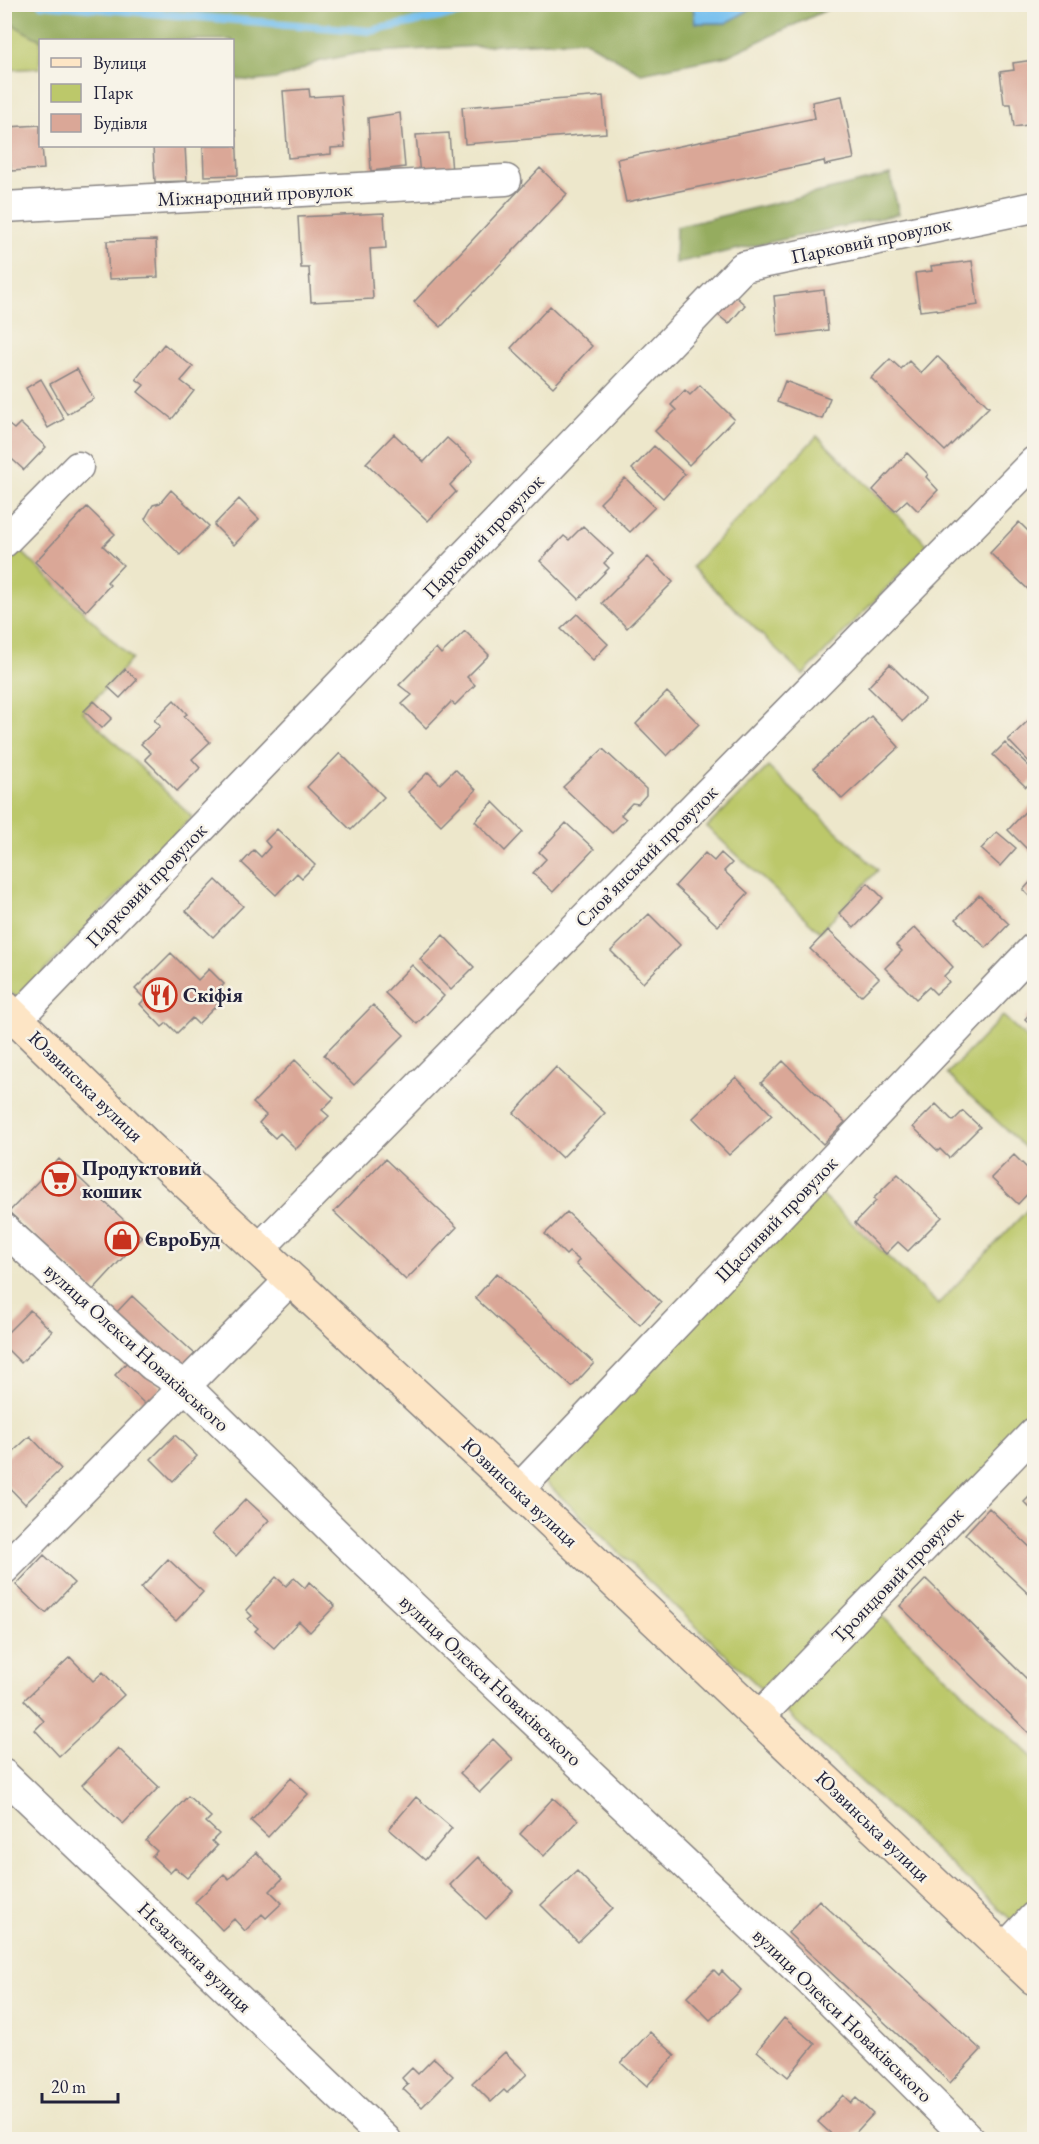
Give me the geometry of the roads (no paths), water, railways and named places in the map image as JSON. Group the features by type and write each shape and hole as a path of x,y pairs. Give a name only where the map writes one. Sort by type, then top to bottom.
{"main road":[{"name":"Юзвинська вулиця","path":"11,1013 145,1144 518,1490 1035,1978"}],"street":[{"name":"Міжнародний провулок","path":"4,207 506,180"},
{"name":"Парковий провулок","path":"11,1013 743,267 1035,207"},
{"name":"Словʼянський провулок","path":"258,1250 1035,462"},
{"path":"4,542 78,467"},
{"name":"Щасливий провулок","path":"518,1490 1035,948"},
{"name":"вулиця Олекси Новаківського","path":"4,1229 152,1365 185,1386 357,1554 811,1982 970,2139"},
{"path":"4,1569 290,1280"},
{"name":"Трояндовий провулок","path":"759,1717 1035,1433"},
{"name":"Незалежна вулиця","path":"4,1775 386,2139"},
{"path":"1003,1950 1035,1917"}],"water":[{"path":"693,4 758,5 726,23 695,23"}],"waterway":[{"path":"41,4 370,31 503,4"}],"place":[{"name":"Скіфія","path":"160,995"},
{"name":"Продуктовий кошик","path":"59,1179"},
{"name":"ЄвроБуд","path":"122,1239"}]}
